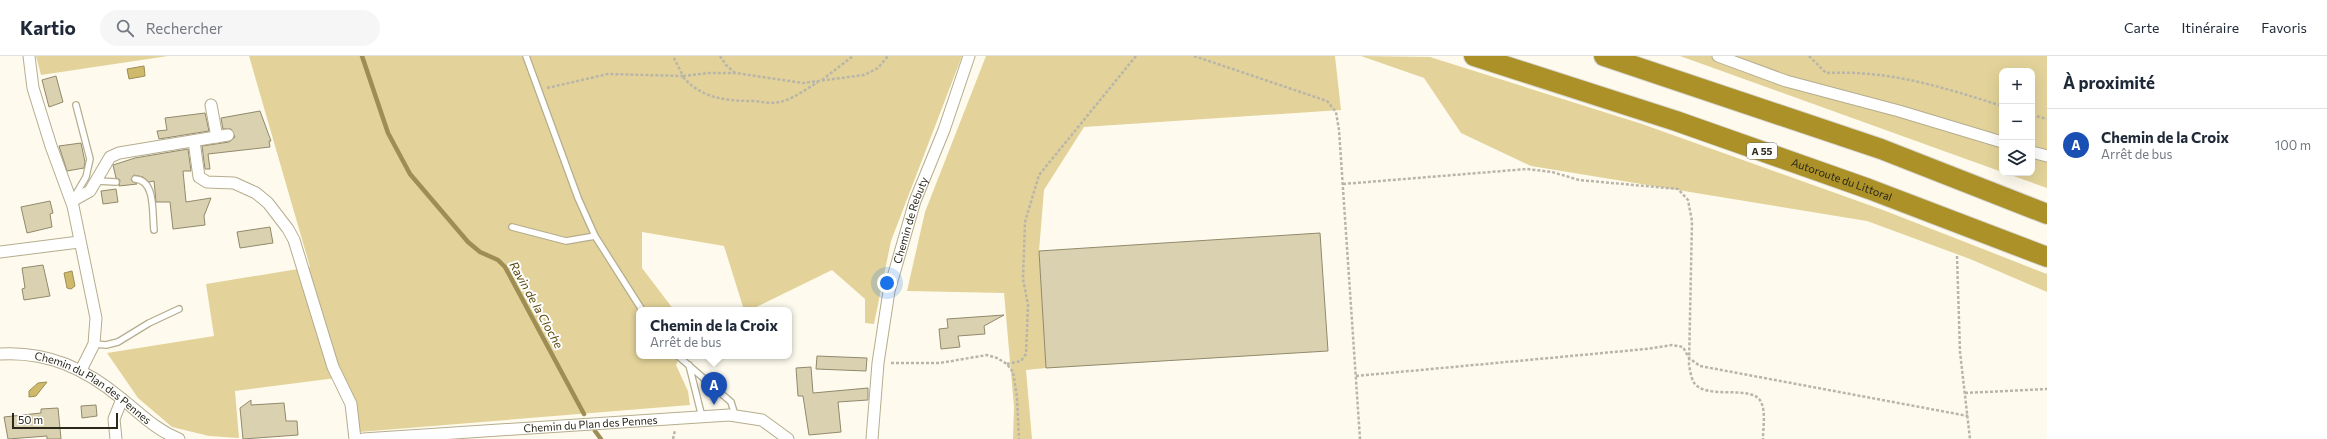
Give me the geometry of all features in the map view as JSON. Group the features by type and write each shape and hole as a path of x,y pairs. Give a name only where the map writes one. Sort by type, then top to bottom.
{"highway":[{"name":"Autoroute du Littoral","path":"1474,56 1676,121 1870,189 2047,257"},
{"path":"1604,56 2047,204"},
{"path":"1880,149 2047,214"}],"street":[{"path":"29,56 36,95 51,146 72,200 79,242 96,318 94,344 81,370"},
{"name":"Chemin de Rebuty","path":"872,439 878,363 889,291 911,216 944,130 969,56"},
{"path":"1718,56 1786,81 1899,111 1999,141"},
{"path":"72,200 87,194 97,181 110,157 119,152 222,136 211,105"},
{"path":"194,141 197,174 202,180 212,183 234,183 256,193 277,214 294,240 333,367 351,404 355,439"},
{"path":"2035,153 2047,156"},
{"path":"0,252 79,242"},
{"name":"Chemin du Plan des Pennes","path":"0,354 34,354 63,362 81,370 122,399 156,427 179,439"},
{"path":"116,439 114,418 122,399"},
{"name":"Chemin du Plan des Pennes","path":"363,439 499,435 702,417 735,416 762,420 788,439"}],"lane":[{"path":"526,56 578,198 595,236 640,307"},
{"path":"72,200 86,177 90,159 76,105"},
{"path":"134,179 144,181 149,187 154,230"},
{"path":"97,181 116,182"},
{"path":"512,227 566,242 595,236"},
{"path":"94,344 106,345 118,342 149,323 179,308"},
{"path":"682,359 731,402 734,406 735,416"},
{"path":"689,365 702,417"}],"path":[{"path":"673,56 683,76 692,87 703,93 719,99 733,101 780,102 820,81 853,56"},
{"path":"720,56 726,65 736,73"},
{"path":"538,90 608,74 683,76 709,73 736,73 803,84 864,76 878,68 888,56"},
{"path":"1007,364 1021,361 1026,354 1028,305 1023,278 1026,222 1040,175 1136,56"},
{"path":"1194,56 1327,101 1336,112 1340,130 1360,439"},
{"path":"1809,56 1826,73 1880,74 1910,78 1999,105"},
{"path":"2035,116 2047,119"},
{"path":"1343,184 1527,169 1552,172 1579,180 1678,189 1688,200 1692,221 1689,358 1693,381 1703,390 1754,395 1761,401 1763,414 1763,439"},
{"path":"1957,256 1960,352 1970,439"},
{"path":"1356,376 1646,349 1672,344 1683,346 1689,358 1700,366 1968,416"},
{"path":"878,363 940,363 987,355 1007,364 1013,372 1017,397 1019,439"},
{"path":"1965,393 2047,389"}],"shaded area":[{"path":"36,56 168,56 41,75"},
{"path":"249,56 962,56 891,241 874,324 865,323 865,299 832,270 756,307 743,307 724,246 642,232 642,268 672,307 636,307 636,359 679,359 676,365 688,391 690,405 359,432 344,377 235,391 239,438 209,436 172,427 138,398 107,353 214,336 206,284 310,267"},
{"path":"986,56 1335,56 1341,110 1084,127 1044,190 1039,251 1046,368 1026,370 1032,439 1013,439 1014,407 1004,293 907,291 925,212"},
{"path":"1361,56 1430,57 1642,124 1883,210 2047,274 2047,292 1970,259 1867,221 1531,166 1461,133 1424,78"},
{"path":"1680,56 2047,56 2047,188 2013,176 2035,176 2035,68 1999,68 1999,171"},
{"path":"144,66 145,76 129,79 127,69"},
{"path":"72,271 75,286 71,289 67,288 64,273"},
{"path":"47,382 36,396 29,397 29,391 38,383"}],"building":[{"path":"56,76 63,102 49,107 42,80"},
{"path":"260,111 271,141 269,141 270,147 208,154 210,169 205,169 202,146 229,142 235,137 231,129 223,129 221,118"},
{"path":"205,113 209,131 159,139 157,131 167,130 165,118"},
{"path":"81,143 85,162 84,168 67,171 59,146"},
{"path":"188,149 191,171 183,171 186,202 211,198 204,216 205,225 173,229 170,202 156,202 154,181 149,182 143,177 134,175 131,180 137,184 119,186 120,180 116,178 113,165 135,158"},
{"path":"116,189 118,202 103,204 101,191"},
{"path":"50,201 53,213 50,214 52,227 27,233 21,207"},
{"path":"270,227 273,243 240,248 237,232"},
{"path":"1320,233 1328,351 1046,368 1039,251"},
{"path":"43,265 50,296 24,300 22,289 25,288 22,268"},
{"path":"1004,315 984,326 985,334 958,336 960,347 941,349 939,329 948,328 947,319"},
{"path":"817,356 867,358 866,371 816,369"},
{"path":"811,367 813,393 868,388 868,400 838,402 841,432 809,435 803,396 798,396 796,368"},
{"path":"251,400 251,405 284,403 286,421 297,421 298,435 243,439 240,408"},
{"path":"96,405 97,416 82,418 81,406"},
{"path":"58,408 61,439 47,439 47,436 8,439 4,417 41,413 41,409"}],"waterway":[{"name":"Ravin de la Cloche","path":"362,56 388,133 410,174 468,242 480,252 498,260 505,267 584,414"},
{"name":"Ravin de la Cloche","path":"595,431 601,439"}],"place":[{"name":"Chemin de la Croix","path":"714,405"}]}
